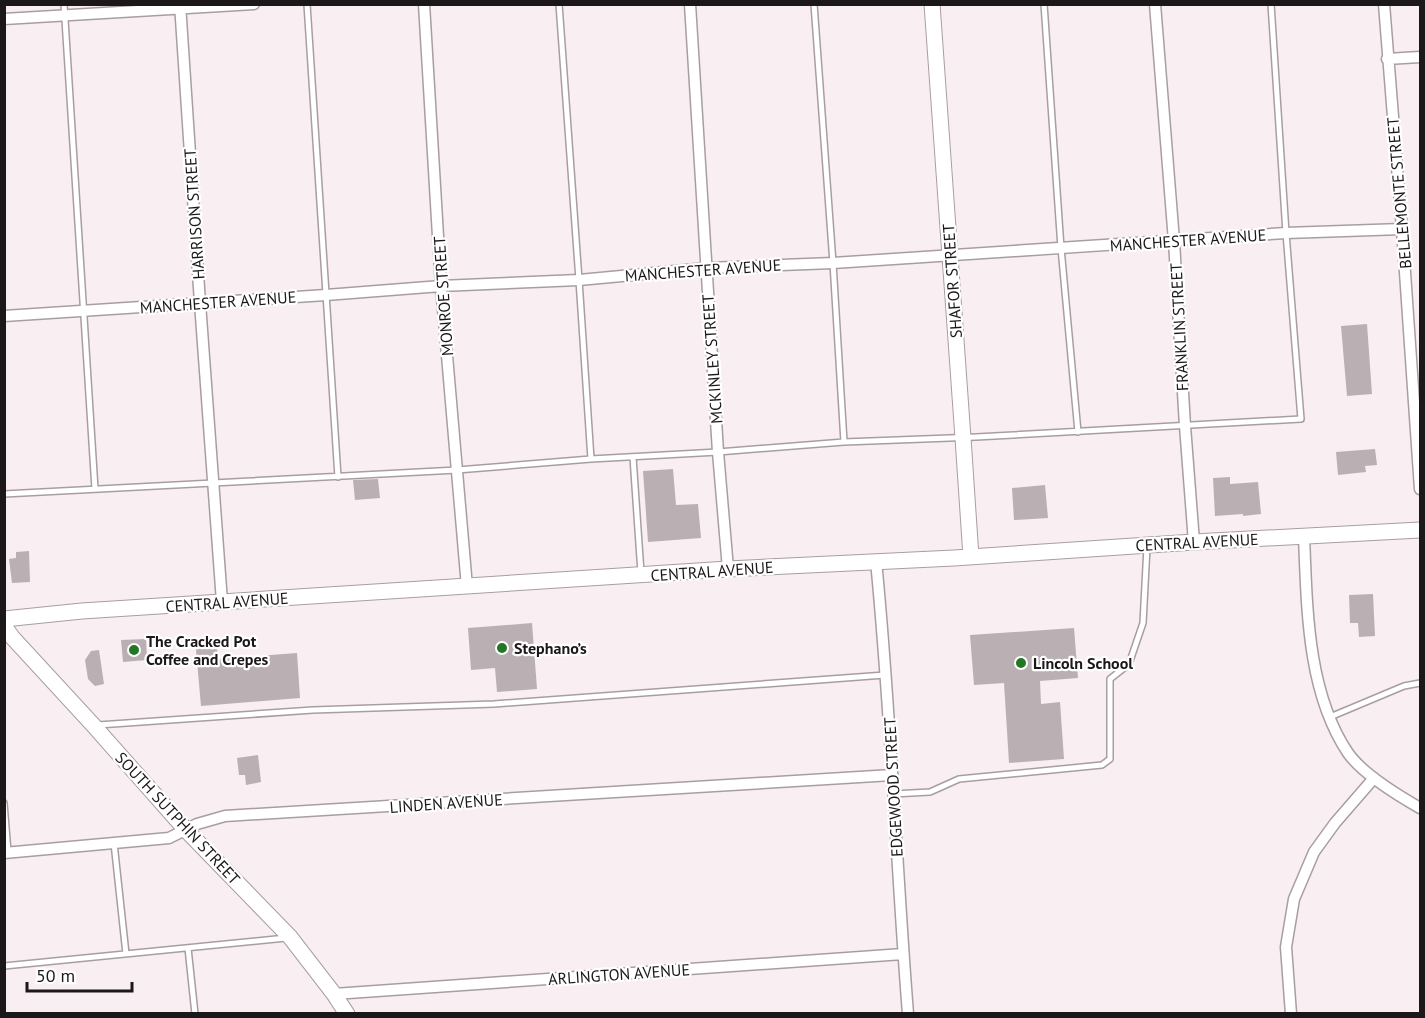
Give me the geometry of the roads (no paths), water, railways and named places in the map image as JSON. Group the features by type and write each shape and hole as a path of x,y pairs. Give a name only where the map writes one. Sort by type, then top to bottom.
{"street":[{"path":"4,19 64,10 254,4"},
{"name":"MONROE STREET","path":"424,4 441,286 467,586"},
{"name":"MCKINLEY STREET","path":"690,4 718,452 728,569"},
{"name":"SHAFOR STREET","path":"932,4 971,557"},
{"name":"FRANKLIN STREET","path":"1155,4 1174,241 1194,542"},
{"name":"BELLEMONTE STREET","path":"1384,4 1416,376 1420,489"},
{"name":"HARRISON STREET","path":"180,7 222,602"},
{"path":"1387,59 1420,57"},
{"name":"MANCHESTER AVENUE","path":"4,316 441,286 579,280 707,268 833,263 1286,233 1402,229"},
{"name":"CENTRAL AVENUE","path":"4,619 82,611 728,569 1420,530"},
{"path":"1304,536 1310,638 1316,674 1329,717 1349,754 1374,778 1420,808"},
{"name":"EDGEWOOD STREET","path":"876,561 887,675 908,1014"},
{"name":"SOUTH SUTPHIN STREET","path":"4,626 186,830 290,937 347,1014"},
{"name":"LINDEN AVENUE","path":"6,852 169,838 197,824 225,816 892,775"},
{"path":"1291,1014 1286,947 1294,899 1314,852 1335,823 1374,778"},
{"name":"ARLINGTON AVENUE","path":"334,994 903,954"}],"lane":[{"path":"307,4 338,477"},
{"path":"559,4 591,459"},
{"path":"814,4 844,442"},
{"path":"1044,4 1061,248 1078,432"},
{"path":"4,494 457,470 844,442 963,438 1301,419 1271,4"},
{"path":"64,10 95,489"},
{"path":"633,457 641,575"},
{"path":"893,795 930,792 959,779 1102,765 1110,759 1110,679 1129,664 1143,624 1148,545"},
{"path":"94,726 313,710 494,704 887,675"},
{"path":"1329,717 1404,686 1420,683"},
{"path":"4,803 6,852"},
{"path":"114,842 126,954"},
{"path":"4,966 290,937"},
{"path":"188,948 195,1014"}],"place":[{"name":"Stephano’s","path":"502,648"},
{"name":"The Cracked Pot Coffee and Crepes","path":"134,650"},
{"name":"Lincoln School","path":"1021,663"}]}
